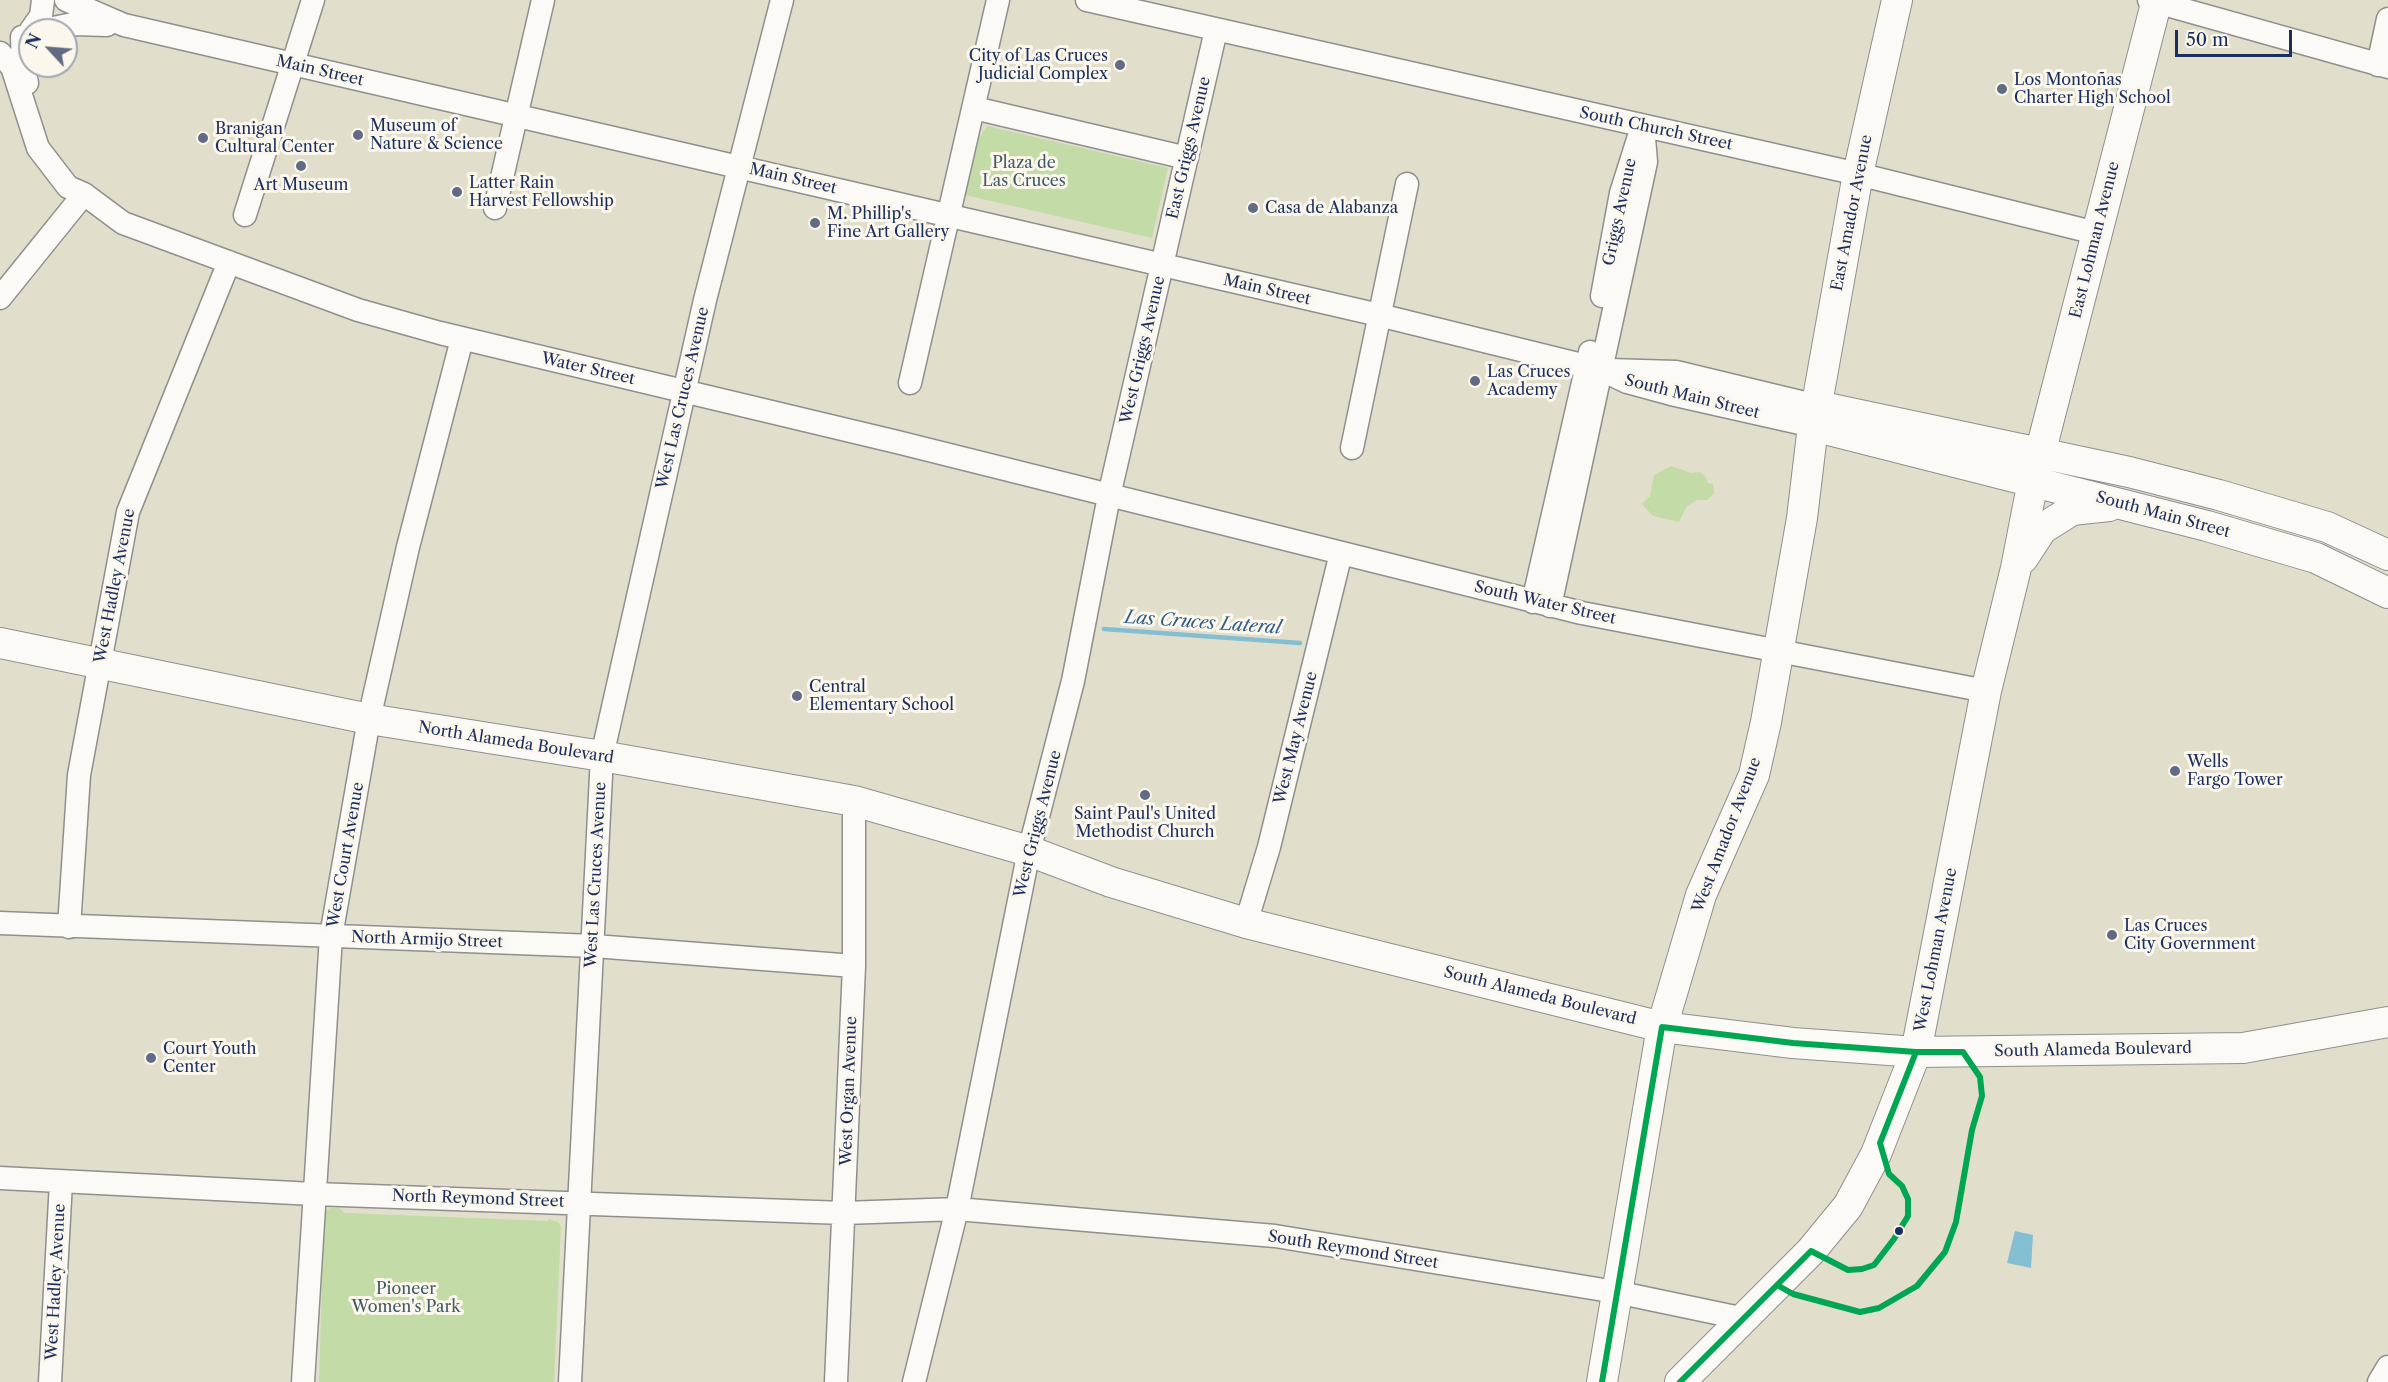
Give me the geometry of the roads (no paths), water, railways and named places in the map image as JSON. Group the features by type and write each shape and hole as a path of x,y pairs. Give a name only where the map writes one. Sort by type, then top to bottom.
{"main road":[{"name":"East Amador Avenue","path":"1815,416 1858,174 1897,0"},
{"name":"East Lohman Avenue","path":"2037,468 2063,372 2154,1"},
{"name":"South Main Street","path":"1815,416 2037,468 2208,492 2327,527 2388,555"},
{"name":"West Amador Avenue","path":"1602,1382 1662,1027 1701,895 1754,775 1780,650 1815,416"},
{"name":"South Main Street","path":"2037,468 2120,505 2207,526 2316,558 2388,592"},
{"name":"West Lohman Avenue","path":"1680,1382 1811,1251 1848,1206 1876,1154 1916,1052 1986,691 2016,568 2037,468"},
{"path":"2016,568 2042,529 2072,510 2120,505"},
{"path":"2316,558 2327,527"},
{"name":"North Alameda Boulevard","path":"0,644 369,719 602,756 854,801 1029,851"},
{"name":"South Alameda Boulevard","path":"1029,851 1111,882 1246,923 1662,1027 1793,1043 1916,1052 2243,1048 2388,1022"}],"street":[{"path":"40,18 44,0"},
{"name":"Main Street","path":"66,0 124,25 1379,315 1594,368"},
{"path":"245,215 295,65 313,0"},
{"path":"495,208 543,0"},
{"name":"West Las Cruces Avenue","path":"570,1382 602,756 685,392 782,0"},
{"path":"910,383 998,0"},
{"name":"South Church Street","path":"1087,0 1858,174 2096,233"},
{"path":"2154,1 2383,66 2388,19"},
{"name":"Main Street","path":"78,24 124,25"},
{"name":"East Griggs Avenue","path":"1162,266 1216,30"},
{"name":"Main Street","path":"0,42 18,36"},
{"name":"Water Street","path":"0,53 12,67 38,148 68,187 84,195 123,223 358,310 462,339 1109,496"},
{"name":"Water Street","path":"27,78 37,122 58,161 78,182 84,195"},
{"path":"974,108 1187,158"},
{"name":"Griggs Avenue","path":"1542,604 1594,368 1646,162 1643,126"},
{"path":"1352,448 1407,184"},
{"path":"0,298 84,195"},
{"name":"West Hadley Avenue","path":"69,927 78,775 128,512 230,262"},
{"name":"West Griggs Avenue","path":"914,1382 957,1209 1029,851 1073,681 1109,496 1162,266"},
{"name":"West Court Avenue","path":"303,1382 331,936 369,719 408,548 462,339"},
{"name":"South Main Street","path":"1594,368 1627,382 1671,394 1815,416"},
{"name":"South Water Street","path":"1109,496 1542,604 1677,634 1780,650 1986,691"},
{"name":"West May Avenue","path":"1246,923 1269,847 1341,553"},
{"name":"West Organ Avenue","path":"836,1382 854,966 854,801"},
{"name":"North Armijo Street","path":"0,923 594,946 854,966"},
{"name":"North Reymond Street","path":"0,1178 314,1194 844,1213 957,1209"},
{"name":"West Hadley Avenue","path":"50,1382 61,1182"},
{"name":"South Reymond Street","path":"957,1209 1275,1236 1616,1292 1745,1318"},
{"path":"2379,1382 2388,1367"}],"water":[{"path":"2015,1231 2033,1235 2031,1268 2007,1263"}],"waterway":[{"name":"Las Cruces Lateral","path":"1104,629 1300,643"}],"place":[{"name":"City of Las Cruces Judicial Complex","path":"1120,65"},
{"name":"Los Montoñas Charter High School","path":"2002,89"},
{"name":"Museum of Nature & Science","path":"358,135"},
{"name":"Branigan Cultural Center","path":"203,138"},
{"name":"Art Museum","path":"301,166"},
{"name":"Latter Rain Harvest Fellowship","path":"457,192"},
{"name":"Casa de Alabanza","path":"1253,208"},
{"name":"M. Phillip's Fine Art Gallery","path":"815,223"},
{"name":"Las Cruces Academy","path":"1475,381"},
{"name":"Central Elementary School","path":"797,696"},
{"name":"Wells Fargo Tower","path":"2175,771"},
{"name":"Saint Paul's United Methodist Church","path":"1145,795"},
{"name":"Las Cruces City Government","path":"2112,935"},
{"name":"Court Youth Center","path":"151,1058"}],"park label":[{"name":"Plaza de Las Cruces","path":"1024,172"},
{"name":"Pioneer Women's Park","path":"406,1298"}]}
